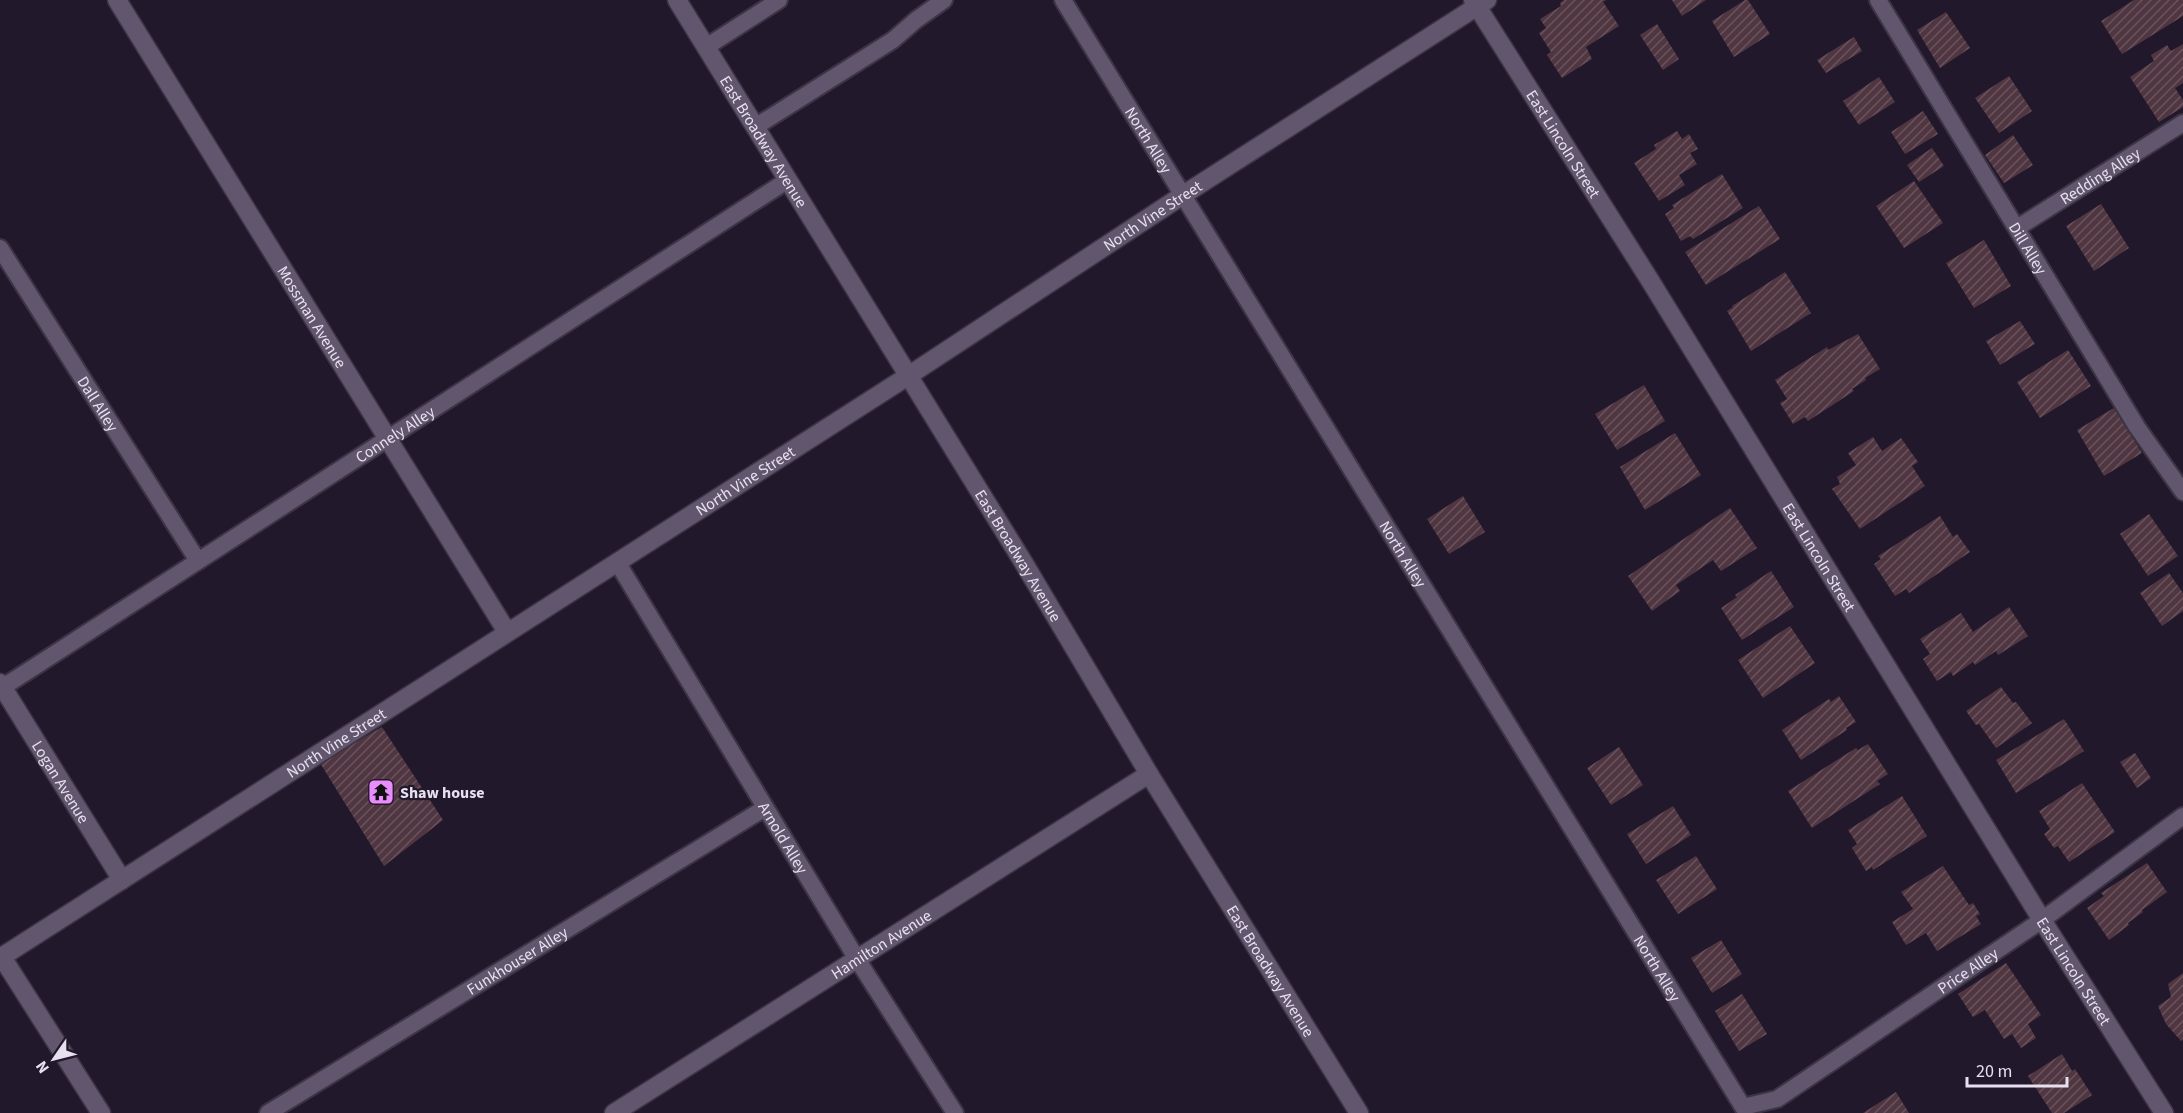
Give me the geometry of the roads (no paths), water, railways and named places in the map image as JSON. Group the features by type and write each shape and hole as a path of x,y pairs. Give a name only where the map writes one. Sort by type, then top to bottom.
{"street":[{"name":"Mossman Avenue","path":"117,0 507,632"},
{"name":"East Broadway Avenue","path":"677,0 1025,565 1149,774 1359,1113"},
{"name":"North Vine Street","path":"1,957 908,376 1479,2"},
{"name":"East Lincoln Street","path":"1479,2 2042,920 2164,1113"},
{"name":"Logan Avenue","path":"1,686 122,880"},
{"name":"Hamilton Avenue","path":"614,1113 1149,774"},
{"path":"1,957 101,1113"}],"lane":[{"path":"706,47 778,0"},
{"path":"755,127 893,40 944,0"},
{"name":"North Alley","path":"1063,0 1743,1107"},
{"name":"Dill Alley","path":"1878,0 2137,427 2183,492"},
{"name":"Redding Alley","path":"2017,228 2183,123"},
{"name":"Connely Alley","path":"1,686 788,180"},
{"name":"Dall Alley","path":"0,248 198,561"},
{"name":"Arnold Alley","path":"617,562 857,959 955,1113"},
{"name":"Funkhouser Alley","path":"268,1113 765,808"},
{"name":"Price Alley","path":"1743,1107 1777,1099 2042,920 2183,816"}],"place":[{"name":"Shaw house","path":"381,792"}]}
